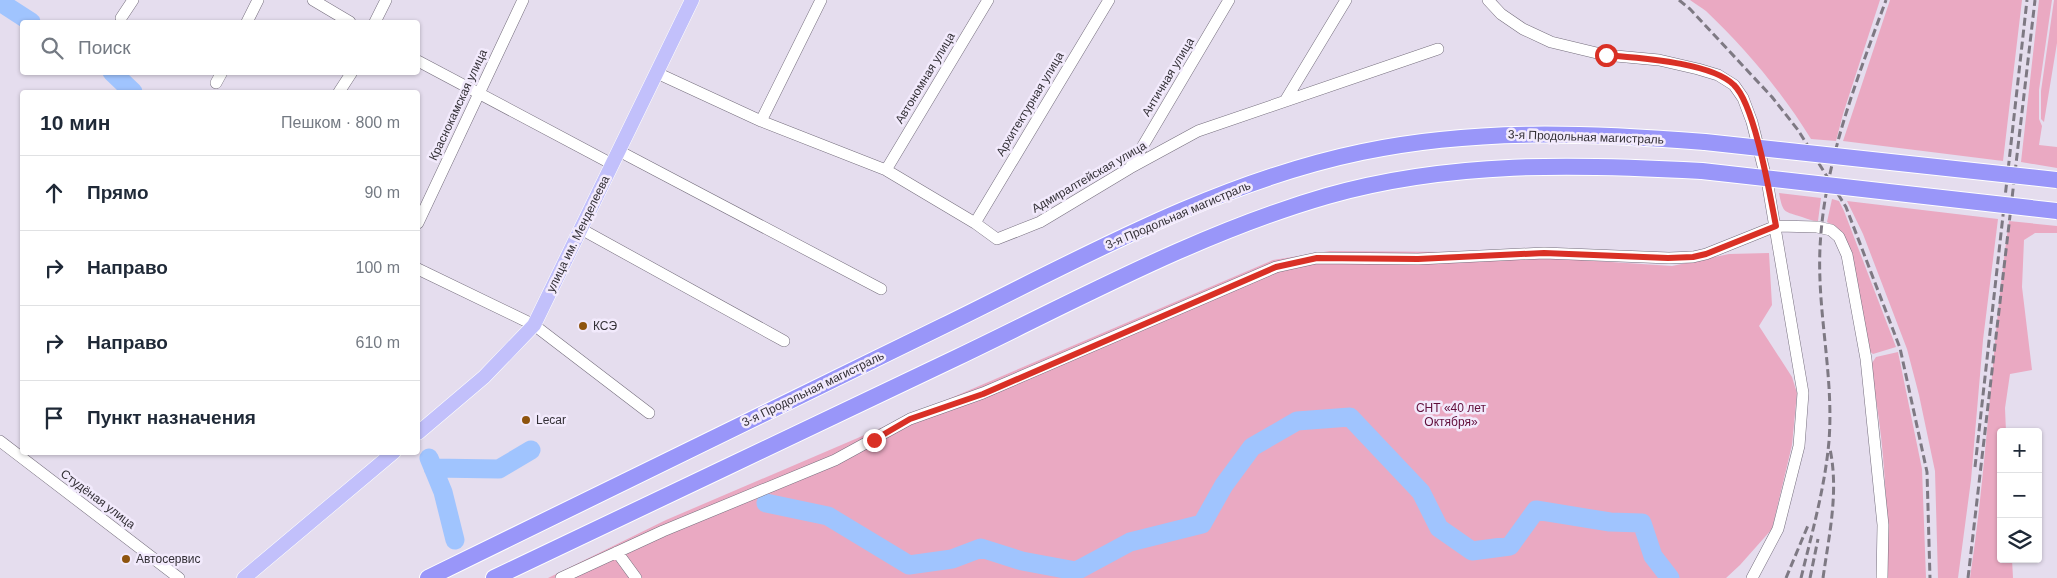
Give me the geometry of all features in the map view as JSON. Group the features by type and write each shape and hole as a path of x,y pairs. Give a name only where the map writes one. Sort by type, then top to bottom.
{"highway":[{"name":"3-я Продольная магистраль","path":"428,578 1096,250 1217,196 1265,178 1319,162 1362,152 1447,138 1501,134 1560,133 1705,142 2057,180"},
{"path":"494,578 1111,283 1231,230 1328,196 1424,176 1505,167 1614,166 1702,171 2057,211"}],"main road":[{"name":"улица им. Менделеева","path":"420,431 484,377 534,326 692,0"},
{"path":"244,578 390,455"},
{"path":"254,578 263,562"}],"street":[{"path":"121,18 133,0"},
{"path":"248,20 258,0"},
{"path":"313,0 347,20"},
{"path":"376,20 386,0"},
{"name":"Краснокамская улица","path":"420,218 523,0"},
{"path":"761,121 821,0"},
{"name":"Автономная улица","path":"886,170 988,0"},
{"name":"Архитектурная улица","path":"975,223 1109,0"},
{"name":"Античная улица","path":"1130,168 1229,0"},
{"path":"1286,101 1346,0"},
{"path":"1488,0 1501,14 1523,29 1551,42 1606,55 1659,60 1698,69 1718,75 1734,85 1743,98 1752,122 1768,186 1803,393 1799,446 1778,529 1752,578"},
{"name":"Адмиралтейская улица","path":"657,73 761,121 886,170 975,223 997,239 1040,222 1130,168 1198,131 1438,49"},
{"path":"420,62 479,94 616,158 881,289"},
{"path":"340,90 350,75"},
{"path":"561,578 663,531 835,460 910,419 983,394 1276,267 1317,258 1418,259 1544,253 1668,258 1693,257 1706,254 1776,226 1817,227 1831,230 1840,237 1847,254 1866,359 1883,525 1882,578"},
{"path":"581,229 784,341"},
{"path":"420,269 534,326 649,413"},
{"name":"Студёная улица","path":"0,441 179,578"},
{"path":"617,552 636,578"}],"green space":[{"path":"1690,0 1880,0 1836,141 1811,139 1776,88 1749,56 1706,11"},
{"path":"1890,0 2022,0 2003,161 1843,141"},
{"path":"2039,0 2052,0 2039,90 2039,119 2042,126 2039,145 2057,147 2057,168 2021,162"},
{"path":"2054,0 2057,0 2057,43 2044,122 2041,119 2041,91"},
{"path":"1779,193 1821,198 1818,221 1788,213 1782,205"},
{"path":"1832,199 1839,201 1844,211 1896,347 1873,354 1869,351 1842,233 1835,226 1827,222"},
{"path":"1847,201 1998,219 1983,340 1971,480 1958,578 1938,578 1935,471 1919,395 1907,349 1863,234"},
{"path":"2009,221 2057,226 2057,233 2035,233 2024,240 2022,287 2032,370 2010,374 2005,408 2006,428 1997,428 1997,563 2012,563 2013,578 1970,578 1981,489"},
{"name":"СНТ «40 лет Октября»","path":"1330,251 1458,252 1672,266 1729,254 1769,253 1772,305 1759,326 1792,377 1797,393 1792,445 1772,529 1726,578 548,578 666,520 1273,260"},
{"path":"1898,352 1922,469 1926,578 1885,578 1886,498 1879,419 1870,366 1876,357"}],"waterway":[{"path":"0,2 28,20"},
{"path":"115,75 131,90"},
{"path":"766,503 828,516 909,565 952,559 981,548 1022,561 1076,571 1130,542 1202,524 1224,485 1252,447 1297,421 1350,417 1421,492 1439,528 1472,551 1510,546 1536,510 1610,522 1642,523 1653,556 1670,578"},
{"path":"433,468 499,469 531,450"},
{"path":"429,458 443,492 455,540"}],"railway":[{"path":"1679,0 1690,9 1772,97 1798,130 1846,207 1900,348 1927,472 1930,578"},
{"path":"1801,578 1821,493 1829,441 1828,368 1820,272 1823,216 1835,152 1844,121 1886,0"},
{"path":"1975,467 2027,0"},
{"path":"1968,578 2035,0"},
{"path":"1823,578 1830,530 1834,481 1830,449"},
{"path":"1786,578 1809,523"},
{"path":"1810,578 1818,539"}],"place":[{"name":"КСЭ","path":"583,326"},
{"name":"Lecar","path":"526,420"},
{"name":"Автосервис","path":"126,559"}],"route":[{"path":"874,440 910,419 963,399 983,394 1276,267 1317,258 1418,259 1544,253 1668,258 1693,257 1706,254 1776,226 1752,122 1743,98 1734,85 1718,75 1698,69 1659,60 1606,55"}]}
